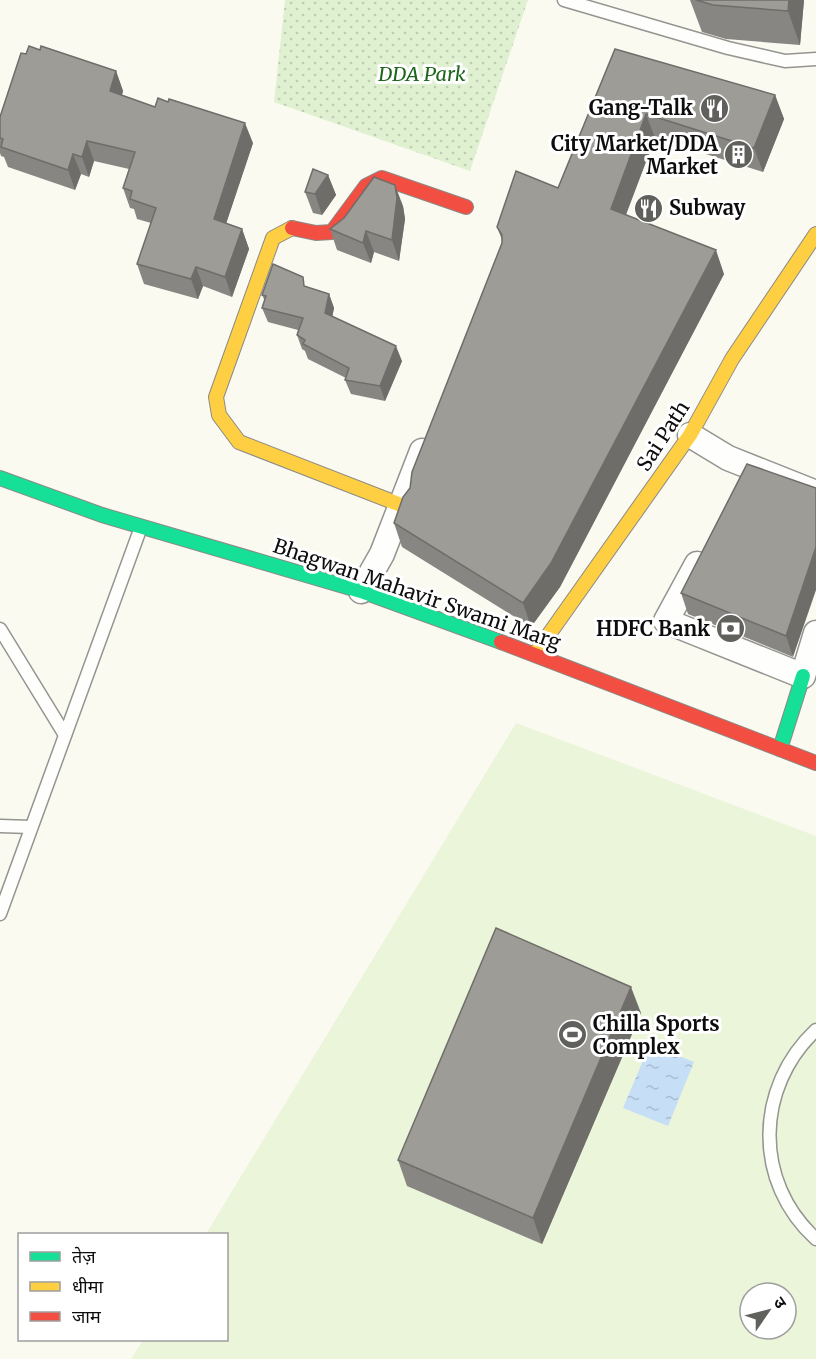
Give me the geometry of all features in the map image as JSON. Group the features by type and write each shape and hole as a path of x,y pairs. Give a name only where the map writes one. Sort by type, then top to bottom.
{"street":[{"path":"401,504 239,442 219,415 216,397 273,238 279,231 295,226 325,235 332,232 367,186 382,178 466,207"},
{"name":"Sai Path","path":"535,654 690,435 732,359 816,234"},
{"path":"361,591 382,554 432,427"},
{"path":"690,435 728,458 743,477 816,493"},
{"name":"Bhagwan Mahavir Swami Marg","path":"0,478 141,526 361,591 535,654 816,763"},
{"path":"710,538 666,621 803,676"},
{"path":"780,749 816,633"}],"lane":[{"path":"564,0 728,48 785,61 816,59"},
{"path":"0,914 141,526"},
{"path":"0,629 65,735"},
{"path":"0,826 31,827"},
{"path":"816,1030 794,1054 780,1079 772,1105 769,1132 773,1167 782,1194 796,1218 816,1239"}],"green space":[{"name":"DDA Park","path":"285,0 528,0 470,171 274,102"},
{"name":"Chilla Sports Complex","path":"516,723 816,836 816,1359 131,1359 142,1341 228,1341 228,1233 207,1233"}],"water":[{"path":"650,1044 694,1062 668,1126 623,1108"}],"building":[{"path":"696,0 789,0 788,11 713,5"},
{"path":"29,46 40,50 41,46 116,71 110,91 155,107 158,98 168,102 169,99 245,123 214,219 242,229 225,277 196,267 191,279 137,264 156,208 130,199 132,191 123,188 135,152 87,141 82,157 73,154 68,170 1,147 3,139 0,138 0,117 21,53 26,54"},
{"path":"615,49 775,95 754,148 646,114 611,209 716,250 551,563 523,603 394,523 403,497 410,488 412,472 502,243 502,235 497,227 516,171 558,188"},
{"path":"313,169 328,175 315,194 305,192"},
{"path":"374,177 395,185 397,198 392,240 366,231 363,243 330,229 344,218"},
{"path":"273,264 303,277 304,286 329,294 325,313 396,346 380,386 345,380 349,368 303,344 305,340 297,335 303,318 262,308 266,296 262,295"},
{"path":"747,464 816,488 816,547 786,636 681,593"},
{"path":"496,928 631,987 533,1218 398,1160"}],"traffic: fast":[{"path":"0,478 102,515 361,591 501,642"},
{"path":"780,749 803,676"}],"traffic: slow":[{"path":"292,228 273,238 216,397 219,415 239,442 401,505"},
{"path":"535,654 690,435 732,359 816,234"}],"traffic: jam":[{"path":"292,228 316,233 332,232 366,186 382,178 466,207"},
{"path":"501,642 816,763"}],"place":[{"name":"Gang-Talk","path":"714,108"},
{"name":"City Market/DDA Market","path":"739,155"},
{"name":"Subway","path":"648,208"},
{"name":"HDFC Bank","path":"731,629"},
{"name":"Chilla Sports Complex","path":"572,1035"}]}
